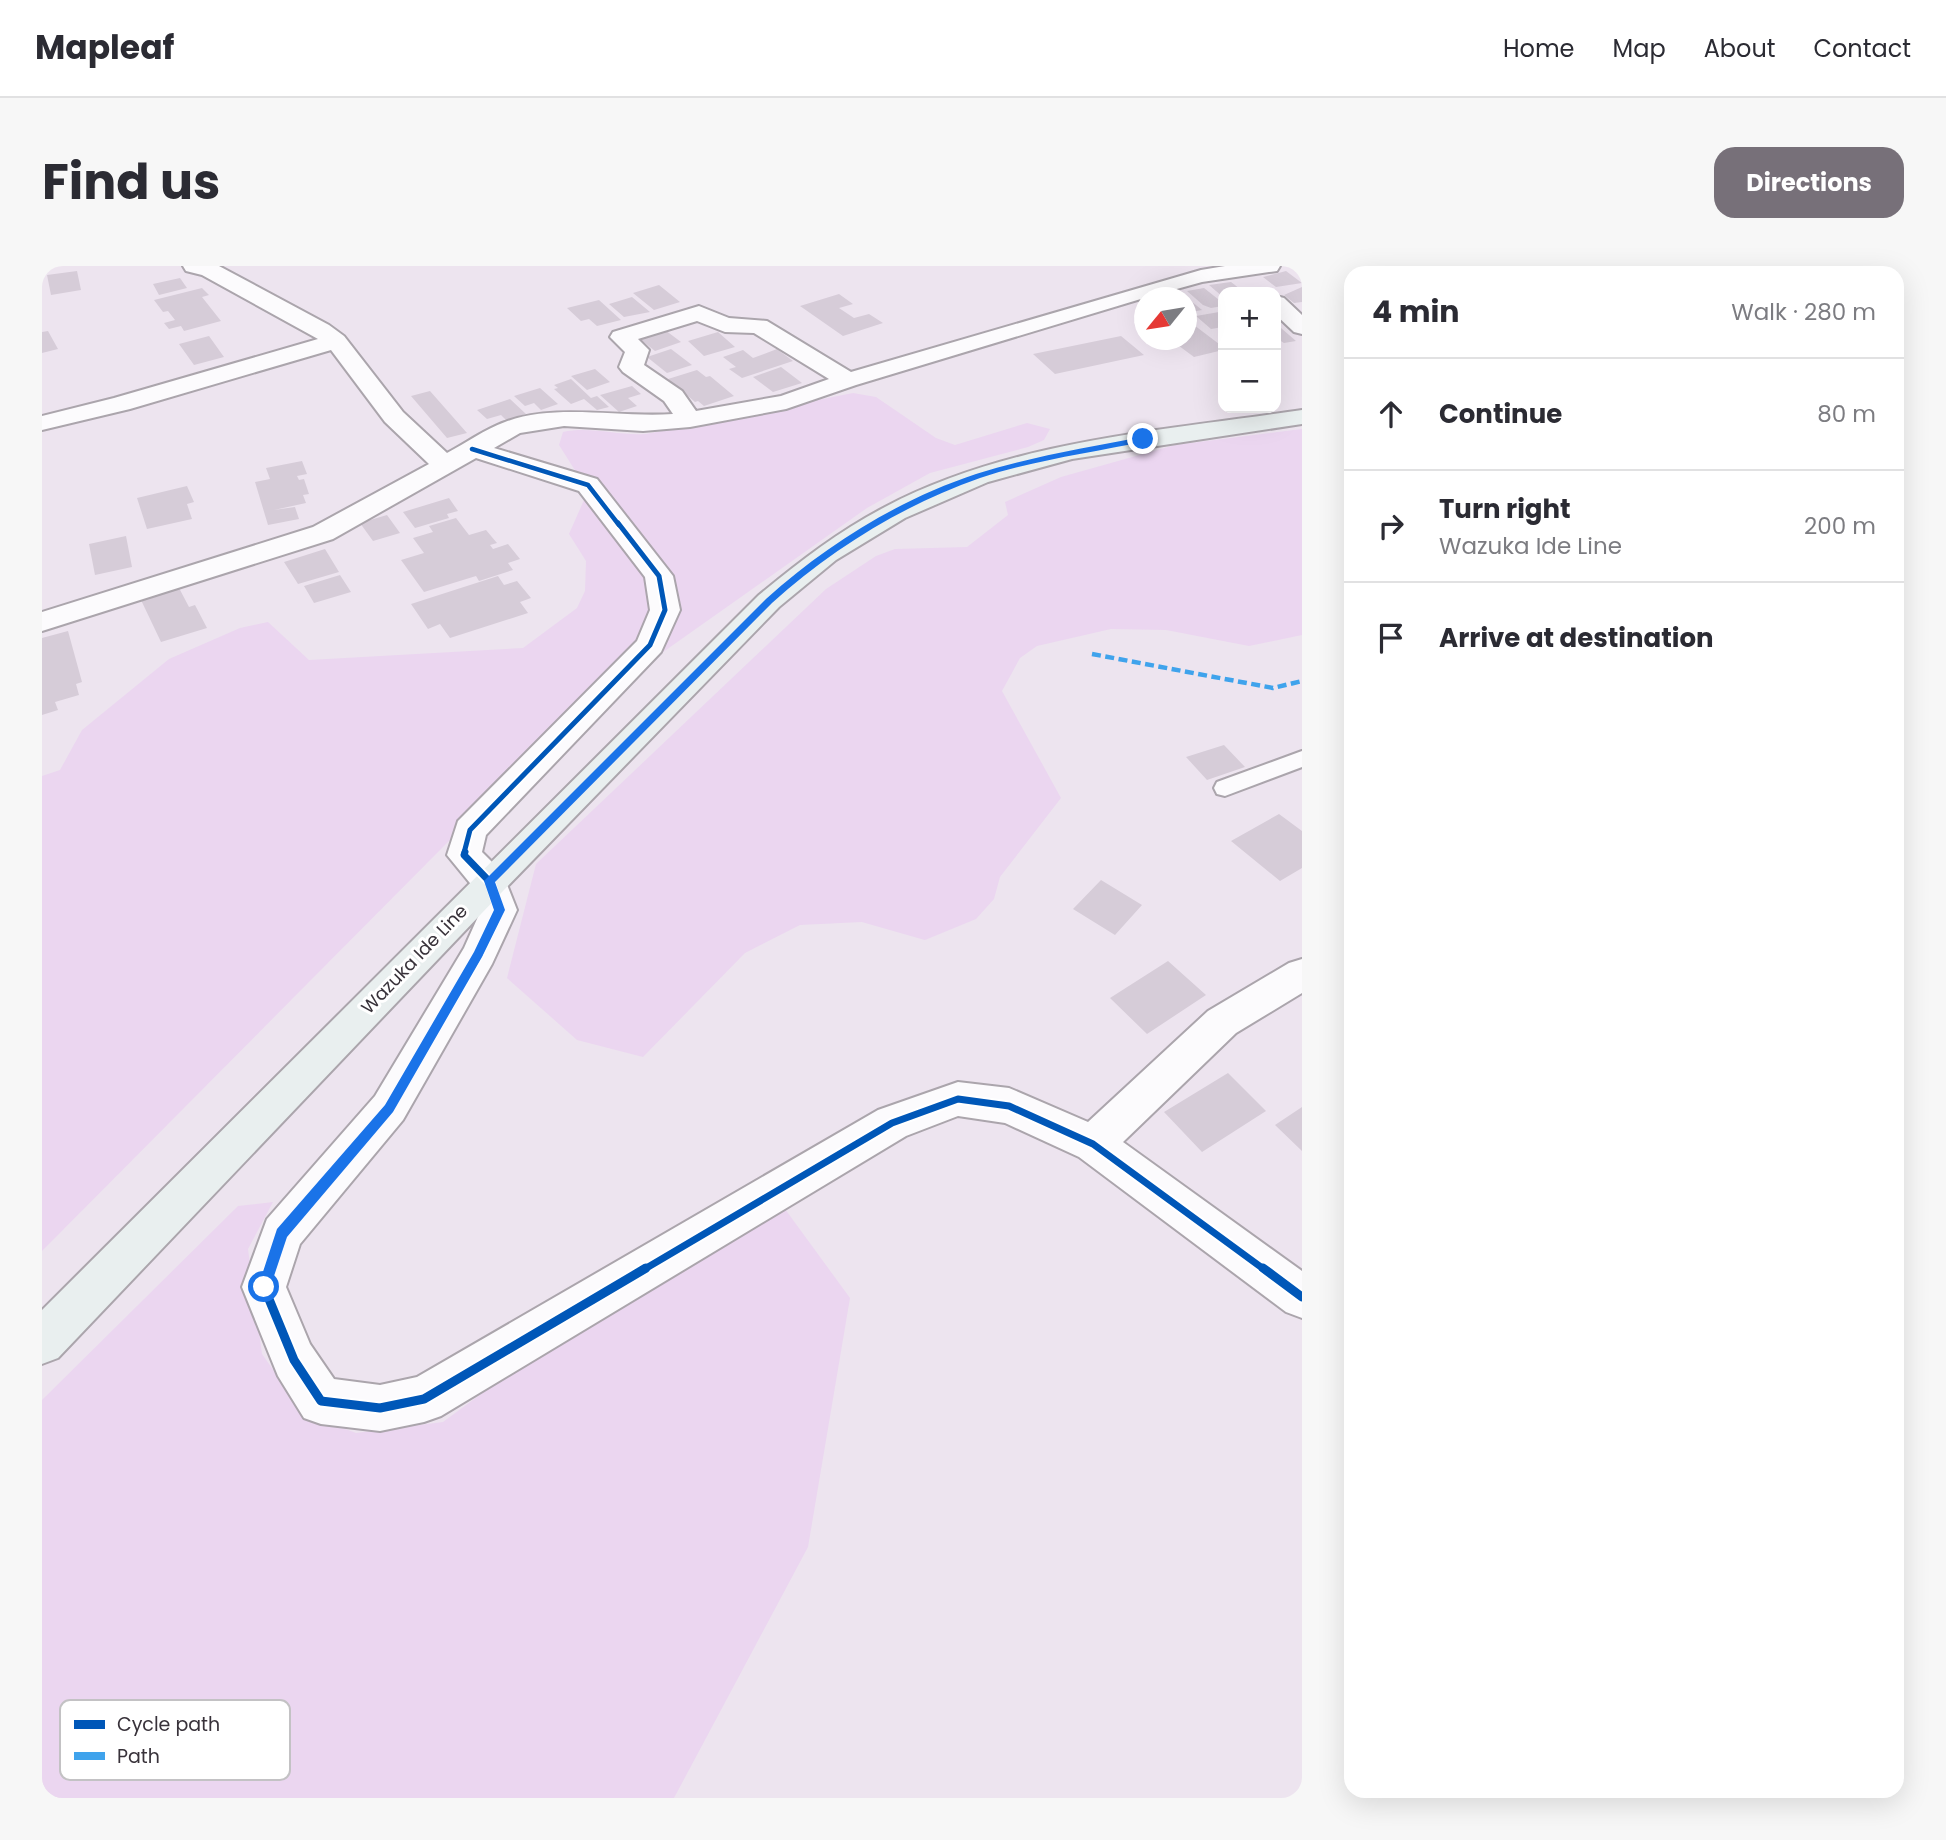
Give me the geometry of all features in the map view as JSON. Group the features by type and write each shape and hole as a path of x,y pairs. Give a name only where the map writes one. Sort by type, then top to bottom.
{"main road":[{"name":"Wazuka Ide Line","path":"42,1342 490,881 796,576 856,533 906,507 979,476 1083,450 1302,417"}],"street":[{"path":"194,266 223,277 321,330 336,341 394,417 446,466"},
{"path":"42,622 323,533 513,427 564,419 643,424 690,419 786,402 848,380 1156,288 1269,266"},
{"path":"1239,270 1258,287"},
{"path":"1281,308 1302,327"},
{"path":"690,419 673,396 631,367 637,350 621,337 699,313 724,325 760,326 848,380"},
{"path":"42,423 121,404 336,341"},
{"path":"472,449 588,485 659,576 666,610 650,645 470,830 464,855 490,881 499,910 479,954 389,1108 282,1233 264,1287 294,1360 321,1401 380,1408 424,1399 892,1123 958,1100 1009,1106 1093,1143 1302,1297"},
{"path":"1093,1143 1222,1022 1302,974"}],"lane":[{"path":"1224,788 1302,759"}],"shaded area":[{"path":"853,393 876,397 936,438 955,445 1027,423 1050,429 1044,440 1028,447 930,473 867,508 574,715 42,1251 42,776 60,770 82,730 169,659 240,628 268,622 309,660 523,648 577,608 585,591 586,561 569,534 588,491 559,445 563,432 584,430 646,434"},
{"path":"1302,429 1302,635 1249,646 1166,630 1111,629 1037,646 1020,658 1002,691 1061,798 1000,877 994,899 976,919 925,940 862,922 800,925 745,953 643,1057 577,1040 507,978 536,864 826,589 876,556 895,549 967,547 1008,515 1005,502 1061,477 1175,445"},
{"path":"273,1202 248,1249 262,1354 304,1413 356,1433 443,1422 552,1342 785,1209 850,1298 808,1547 674,1798 42,1798 42,1400 238,1206"}],"building":[{"path":"77,271 81,290 51,295 47,275"},
{"path":"1286,271 1302,283 1276,287 1263,277"},
{"path":"180,278 187,288 159,295 153,284"},
{"path":"1231,282 1238,287 1218,287 1218,293 1209,285"},
{"path":"659,285 680,302 654,310 633,293"},
{"path":"1302,287 1302,302 1294,303 1284,295"},
{"path":"202,288 209,295 202,297 221,321 184,331 181,326 169,329 164,323 175,320 168,311 163,312 154,300"},
{"path":"1204,288 1218,299 1218,307 1203,305 1197,300 1197,289"},
{"path":"839,294 853,304 839,308 854,318 869,314 883,323 843,336 800,306"},
{"path":"632,297 650,312 624,317 609,304"},
{"path":"599,300 621,320 597,326 589,319 581,321 567,308"},
{"path":"1218,312 1218,328 1211,329 1197,316"},
{"path":"661,327 681,342 655,351 635,335"},
{"path":"1197,327 1218,343 1218,351 1194,357 1185,350 1197,350"},
{"path":"1281,328 1296,341 1281,341"},
{"path":"48,331 58,349 42,353 42,332"},
{"path":"718,332 735,347 704,356 688,341"},
{"path":"209,336 224,357 194,365 179,344"},
{"path":"1121,336 1134,347 1134,350 1144,355 1055,374 1033,354"},
{"path":"671,349 692,365 667,373 647,357"},
{"path":"777,349 793,361 742,378 729,369 736,367 723,357 743,350 753,358"},
{"path":"781,367 802,383 773,392 753,377"},
{"path":"595,369 610,382 587,390 571,376"},
{"path":"697,370 706,377 710,376 734,396 704,406 698,401 695,402 668,379"},
{"path":"571,379 591,398 597,396 609,407 597,410 584,399 571,404 554,389 558,388 554,385"},
{"path":"632,386 641,394 628,398 637,406 619,412 600,395"},
{"path":"540,388 558,404 541,410 534,403 525,406 514,396"},
{"path":"430,391 467,433 447,438 411,396"},
{"path":"510,399 526,414 506,420 501,415 487,419 477,410"},
{"path":"302,461 307,474 297,476 299,480 304,479 309,494 303,495 306,503 274,510 295,507 299,519 268,525 255,482 270,479 266,468"},
{"path":"187,486 194,502 187,504 192,519 147,529 137,498"},
{"path":"449,498 458,511 447,514 449,518 415,528 403,512"},
{"path":"387,515 400,533 373,541 360,523"},
{"path":"456,518 469,535 486,530 497,543 490,545 493,549 508,544 520,559 508,563 513,570 479,581 476,576 424,592 401,560 424,553 413,538 433,532 429,526"},
{"path":"126,536 132,567 95,575 89,544"},
{"path":"325,549 339,572 298,584 284,562"},
{"path":"340,575 351,592 314,603 304,586"},
{"path":"498,576 504,585 517,581 531,598 520,602 528,613 450,638 440,624 428,629 411,604"},
{"path":"179,588 189,607 195,605 207,628 161,642 141,600"},
{"path":"68,631 82,682 76,684 79,695 55,702 58,710 42,715 42,638"},
{"path":"1224,745 1245,767 1207,780 1186,757"},
{"path":"1279,814 1302,831 1302,868 1280,881 1231,841"},
{"path":"1101,880 1142,905 1115,935 1073,909"},
{"path":"1168,961 1206,995 1147,1034 1110,998"},
{"path":"1228,1073 1266,1111 1202,1152 1164,1112"},
{"path":"1302,1107 1302,1151 1275,1125"}],"marked path":[{"path":"1092,654 1273,688 1302,681"}],"cycle path":[{"path":"472,449 588,485 659,576 665,610 650,645 470,830 464,855 490,882 499,910 479,954 389,1108 282,1233 264,1287 294,1360 321,1401 380,1408 424,1399 892,1123 958,1099 1009,1106 1093,1144 1302,1297"}],"route":[{"path":"264,1287 282,1233 389,1108 479,954 499,910 490,881 769,601 796,576 856,533 937,492 979,476 1071,453 1143,439"}]}
